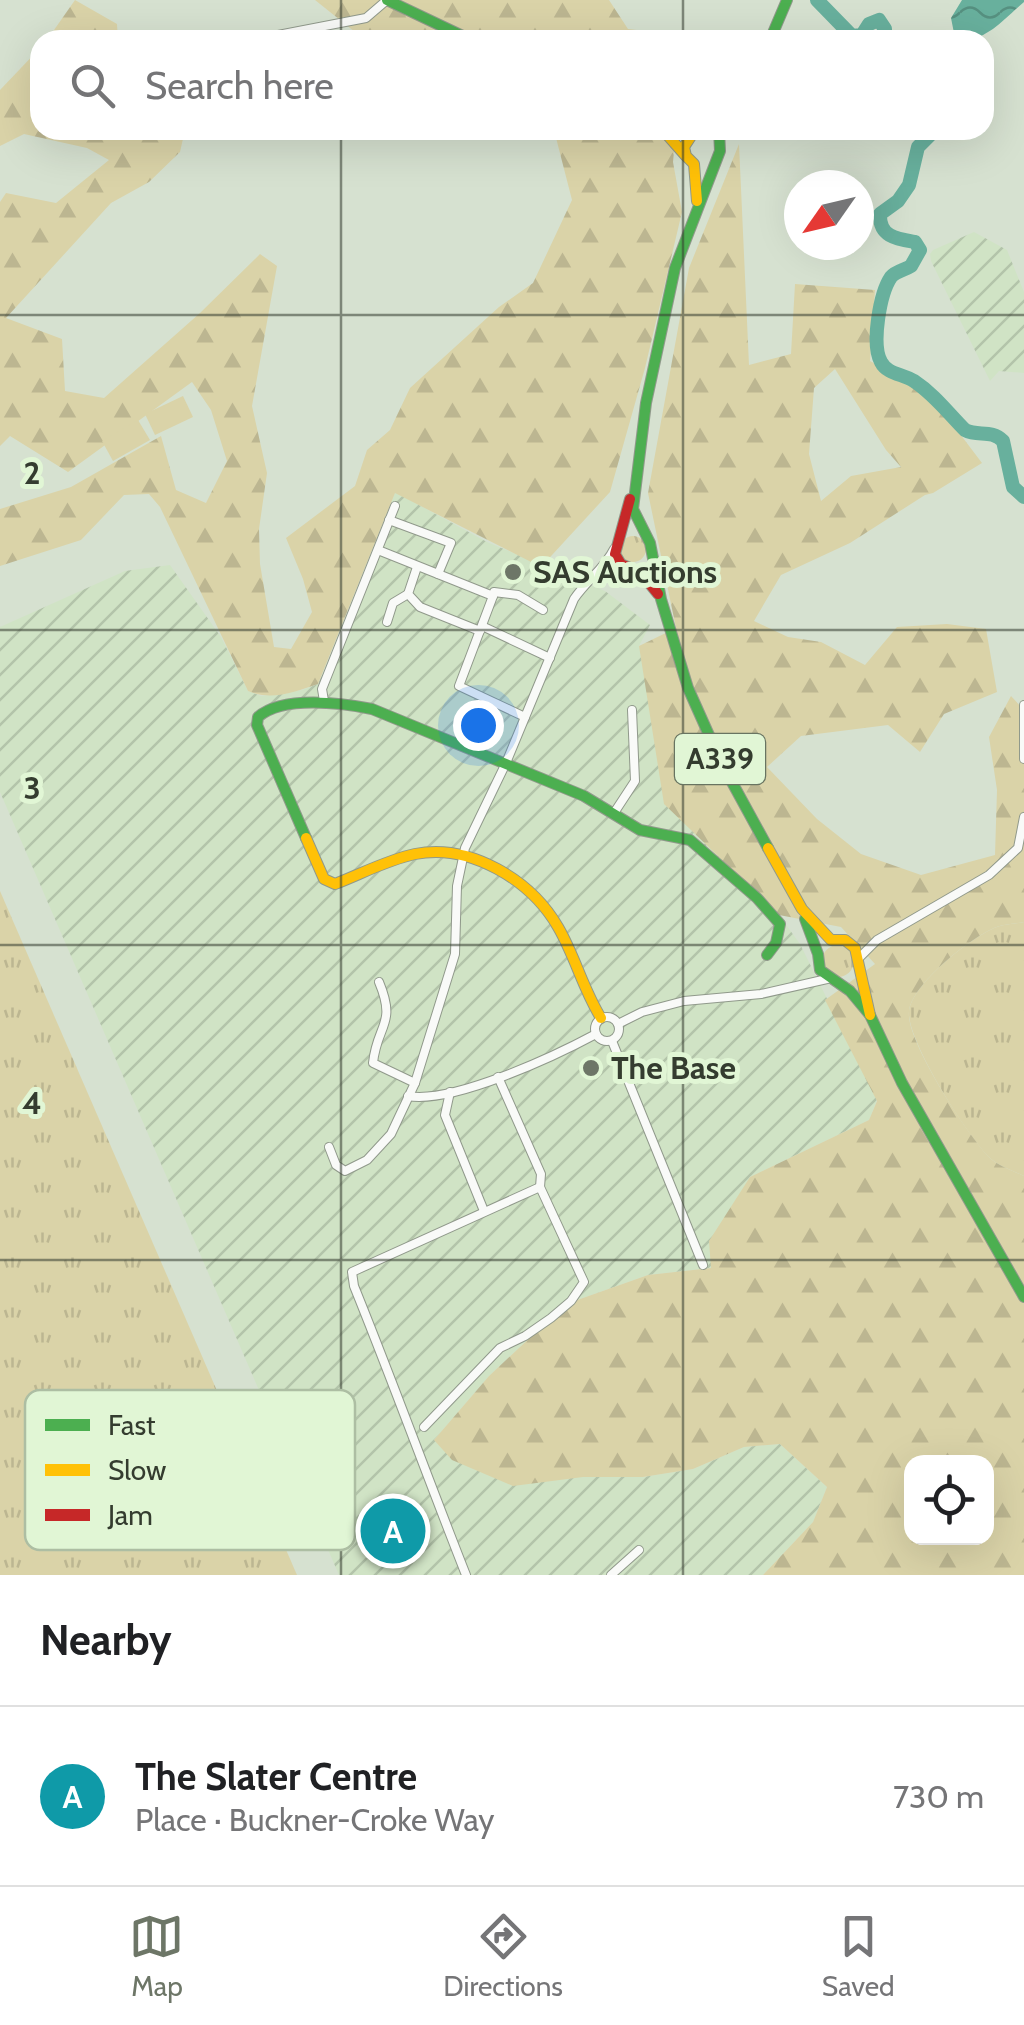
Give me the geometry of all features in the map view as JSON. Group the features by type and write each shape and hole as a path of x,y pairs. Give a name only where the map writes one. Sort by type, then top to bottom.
{"main road":[{"path":"387,0 451,30"},
{"path":"774,30 787,0"},
{"path":"673,140 691,160 708,165 718,156"},
{"path":"688,140 684,146 697,190 695,215"},
{"path":"633,489 634,509 651,548 645,564 633,569 620,564 615,546 633,489 675,268 718,156 719,140"},
{"path":"615,546 630,532 643,535"},
{"name":"A339","path":"651,548 660,598 682,673 710,738 802,909 831,940"},
{"name":"A339","path":"633,569 647,578 660,598"},
{"path":"601,1018 546,908 510,876 462,857 430,852 335,884 324,879 257,725 258,717 265,711 324,701 372,709 571,790 640,830 690,840 757,898 780,924 776,943 768,955"},
{"name":"A339","path":"802,909 818,960"},
{"path":"870,1015 859,962 851,944 831,940 822,946 818,960 870,1015 902,1083 1024,1297"},
{"path":"834,980 852,976 859,962"}],"street":[{"path":"304,30 366,18 387,0"},
{"path":"324,701 322,690 395,506"},
{"path":"389,520 451,543 438,574"},
{"path":"329,1147 336,1165 345,1171 355,1168 391,1134 414,1083 455,954 456,886 462,857 574,599 606,563 615,546"},
{"path":"378,550 493,596"},
{"path":"387,622 393,603 408,594 417,567"},
{"path":"590,578 633,569"},
{"path":"525,717 460,686 494,592 518,595 543,610"},
{"path":"408,594 420,608 550,658"},
{"path":"1024,705 1024,758"},
{"path":"614,813 636,782 632,710"},
{"path":"851,944 876,940 990,875 1018,848 1024,817"},
{"path":"859,962 876,940"},
{"path":"798,984 818,960"},
{"path":"618,1024 642,1012 684,1001 761,994 834,980"},
{"path":"379,982 389,1007 373,1062 414,1083"},
{"path":"609,1017 618,1024 619,1032 612,1040 601,1040 596,1034 596,1023 601,1018 609,1017"},
{"path":"408,1096 450,1092 498,1077 596,1034"},
{"path":"612,1040 703,1264"},
{"path":"424,1427 500,1348 533,1331 584,1282 540,1187 540,1174 498,1077"},
{"path":"450,1092 445,1115 484,1210"},
{"path":"466,1575 354,1286 352,1272 540,1187"},
{"path":"612,1575 640,1550"}],"shaded area":[{"path":"974,232 1007,250 1024,292 1024,373 999,371 990,381 930,254"},
{"path":"395,492 487,542 605,591 650,625 639,646 779,915 800,944 877,1100 869,1120 750,1177 711,1268 648,1275 566,1304 489,1376 434,1440 583,1477 643,1477 693,1469 744,1447 780,1444 827,1487 813,1522 763,1575 339,1575 328,1550 355,1550 355,1390 259,1390 0,792 0,627 125,571 170,565 221,637 248,691 261,696 318,684 339,637 350,625"}],"green space":[{"path":"75,0 117,24 117,30 54,30"},
{"path":"315,0 609,0 628,29 637,30 352,30"},
{"path":"30,58 30,135 24,134 0,146 0,90"},
{"path":"51,140 183,140 180,152 149,182 111,203 6,318 62,339 65,391 104,398 260,254 277,266 252,406 267,473 259,529 260,564 274,647 291,649 312,612 286,538 355,486 367,450 390,430 410,388 499,307 533,283 572,200 557,140 675,140 673,162 682,212 645,368 610,492 541,567 395,493 318,684 283,694 248,691 160,507 149,494 124,495 81,540 0,566 0,509 71,487 161,436 176,490 206,503 227,461 211,410 192,382 68,472 10,436 0,446 0,202 6,193 56,203 109,160 87,148"},
{"path":"739,144 749,365 791,354 795,284 875,290 870,361 929,393 982,463 850,543 781,575 754,621 788,637 821,642 865,665 897,627 947,624 986,629 997,692 944,714 920,752 888,725 801,736 767,767 817,819 861,854 921,875 995,855 997,790 989,737 1011,696 1024,710 1024,922 994,928 957,952 930,976 909,1012 917,1044 968,1130 993,1161 1024,1176 1024,1575 763,1575 813,1522 827,1487 780,1444 744,1447 693,1469 643,1477 583,1477 513,1486 452,1460 434,1440 489,1376 566,1304 648,1275 711,1268 709,1241 750,1177 869,1120 877,1101 825,1000 875,964 841,927 779,915 664,804 639,646 676,628 648,493 689,268","holes":["835,369 901,467 851,476 821,501 809,454 814,388"]},
{"path":"183,396 193,417 155,435 145,414"},
{"path":"138,420 150,440 113,461 102,441"},
{"path":"633,536 642,540 646,549 642,558 633,562 624,558 620,549 624,540"},
{"path":"0,891 217,1390 25,1390 25,1550 286,1550 297,1575 0,1575"},
{"path":"1024,922 1024,1176 993,1161 968,1130 928,1065 909,1012 930,976 957,952 994,928"},
{"path":"838,945 849,950 854,961 849,972 838,977 827,972 822,961 827,950"}],"water":[{"path":"962,0 1024,0 990,30 953,30 951,18"}],"waterway":[{"path":"817,0 846,30"},
{"path":"865,30 879,20 885,30"},
{"path":"925,140 918,147 909,185 898,201 880,214 886,232 915,242 920,250 911,266 893,275 883,294 878,354 887,369 922,386 965,430 994,435 1003,441 1013,487 1024,497"}],"traffic: fast":[{"path":"387,0 450,30"},
{"path":"774,30 787,0"},
{"path":"719,140 720,151 675,268 646,403 633,509 650,543 661,599 688,688 721,762 768,848"},
{"path":"306,838 257,725 258,717 297,703 372,709 584,796 640,830 690,840 757,898 780,924 776,943 767,955"},
{"path":"805,919 820,970 850,991 870,1015 902,1083 1024,1297"}],"traffic: slow":[{"path":"672,140 685,155"},
{"path":"689,140 684,147 694,164 697,201"},
{"path":"306,838 324,879 335,884 384,863 436,852 457,854 497,869 532,894 558,927 601,1018"},
{"path":"768,848 802,909 831,940 845,940 855,948 870,1015"}],"traffic: jam":[{"path":"630,499 615,554 621,564 641,573 658,594"}],"place":[{"name":"SAS Auctions","path":"513,572"},
{"name":"The Base","path":"591,1068"},
{"name":"The Slater Centre","path":"393,1531"}]}
